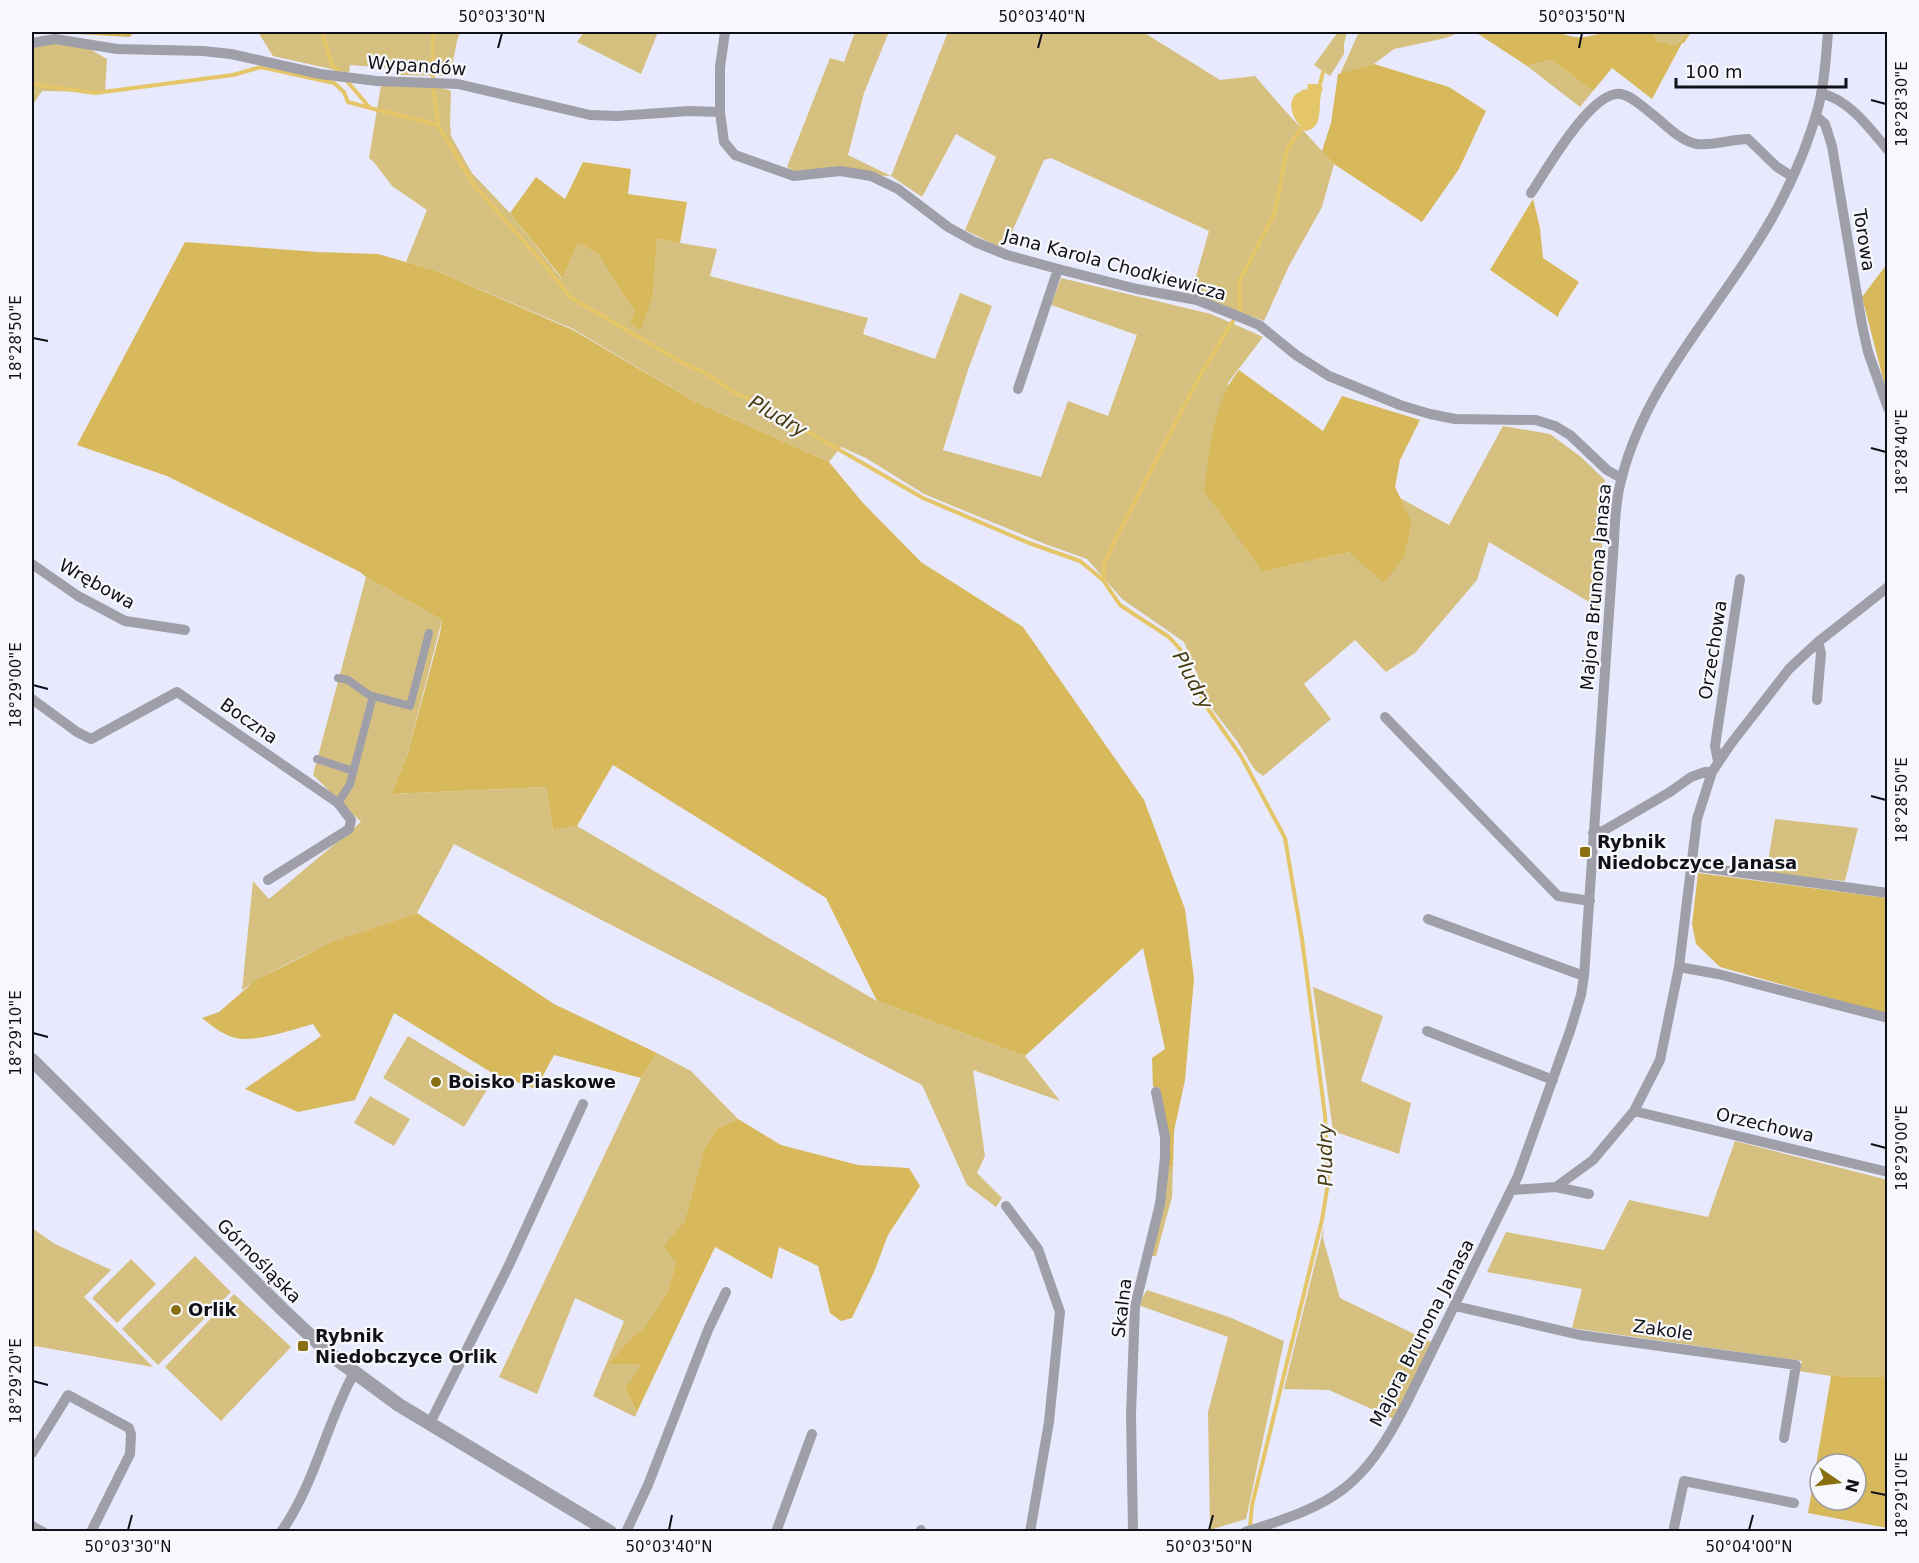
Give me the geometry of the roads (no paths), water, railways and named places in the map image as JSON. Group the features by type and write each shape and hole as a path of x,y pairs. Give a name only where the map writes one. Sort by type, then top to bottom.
{"street":[{"path":"720,112 720,67 725,32"},
{"name":"Majora Brunona Janasa","path":"1245,1532 1270,1527 1328,1500 1349,1485 1369,1466 1394,1427 1512,1190 1574,1018 1584,976 1614,540 1622,477 1631,449 1660,390 1766,228 1792,177 1816,116 1828,32"},
{"name":"Wypandów","path":"32,43 55,39 117,48 231,54 320,74 377,81 458,84 590,114 617,116 689,111 720,112"},
{"path":"1821,93 1832,97 1855,112 1887,150"},
{"path":"1531,194 1581,119 1600,102 1615,94 1626,96 1640,104 1677,135 1688,141 1707,144 1748,139 1792,177"},
{"name":"Jana Karola Chodkiewicza","path":"720,112 724,142 735,155 794,176 840,171 871,176 898,189 948,227 975,242 1007,255 1137,289 1197,300 1259,325 1296,355 1329,376 1400,405 1455,419 1536,420 1555,426 1569,435 1607,470 1622,477"},
{"name":"Torowa","path":"1816,116 1825,124 1832,147 1862,325 1868,352 1887,408"},
{"path":"1018,388 1058,269"},
{"name":"Wrębowa","path":"32,564 78,596 125,621 185,630"},
{"name":"Orzechowa","path":"1718,761 1715,746 1740,579"},
{"path":"1556,1187 1593,1160 1634,1111 1660,1060 1679,967 1700,806 1718,761 1789,669 1818,642 1887,587"},
{"path":"338,678 348,680 373,696 410,706 429,633"},
{"path":"1817,700 1821,652 1818,642"},
{"name":"Boczna","path":"32,699 76,732 91,739 177,692 338,803"},
{"path":"268,880 349,829 351,820 338,803 350,784 373,696"},
{"path":"1385,717 1558,896 1590,901"},
{"path":"317,759 353,771"},
{"path":"1593,833 1603,831 1670,792 1691,777 1712,772"},
{"path":"1692,866 1887,893"},
{"path":"1428,919 1584,976"},
{"path":"1679,967 1718,974 1887,1018"},
{"path":"1427,1031 1553,1080"},
{"name":"Górnośląska","path":"32,1060 289,1316 354,1373 429,1425 610,1532"},
{"name":"Skalna","path":"1133,1532 1131,1414 1135,1306 1160,1203 1165,1157 1165,1137 1156,1092"},
{"path":"429,1425 509,1265 583,1104"},
{"name":"Orzechowa","path":"1634,1111 1887,1172"},
{"path":"1512,1190 1556,1187 1589,1194"},
{"path":"1006,1206 1038,1249 1060,1312 1049,1422 1030,1532"},
{"path":"626,1532 648,1485 708,1330 726,1292"},
{"name":"Zakole","path":"1455,1306 1580,1335 1796,1365 1784,1438"},
{"path":"281,1532 299,1500 354,1373"},
{"path":"32,1453 68,1395 129,1428 130,1455 91,1532"},
{"path":"776,1532 812,1434"},
{"path":"1673,1532 1684,1481 1794,1503"},
{"path":"32,1526 43,1532"}],"waterway":[{"path":"322,32 332,65 341,74"},
{"name":"Pludry","path":"433,32 433,83 438,125 473,184 570,297 923,498 1029,543 1080,561 1103,580 1120,605 1169,637 1180,649 1204,703 1241,756 1285,838 1302,939 1325,1115 1328,1183 1322,1220 1252,1505 1250,1528"},
{"path":"32,84 95,93 233,75 261,67 334,83 344,92 348,102 370,108"},
{"path":"1320,84 1323,72"},
{"path":"346,80 370,108 438,125"},
{"path":"1240,310 1239,282 1275,212 1287,149 1301,129"},
{"path":"1103,580 1105,562 1116,538 1202,372 1233,321"}],"place":[{"name":"Rybnik Niedobczyce Janasa","path":"1585,852"},
{"name":"Boisko Piaskowe","path":"436,1082"},
{"name":"Orlik","path":"176,1310"},
{"name":"Rybnik Niedobczyce Orlik","path":"303,1346"}]}
